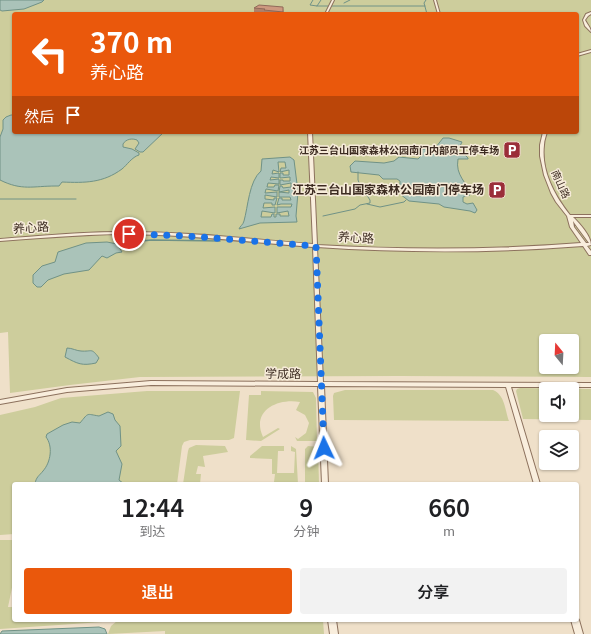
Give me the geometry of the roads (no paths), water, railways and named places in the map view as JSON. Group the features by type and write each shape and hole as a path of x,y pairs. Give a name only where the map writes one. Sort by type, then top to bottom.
{"street":[{"path":"327,12 333,0"},
{"path":"435,0 438,12"},
{"path":"591,13 587,15 584,20 591,31"},
{"path":"579,54 591,51"},
{"path":"310,134 325,482"},
{"name":"南山路","path":"545,134 542,148 545,172 560,206 577,223 591,243"},
{"path":"569,216 591,216"},
{"name":"南山路","path":"569,216 572,227 591,254"},
{"name":"养心路","path":"0,240 118,234 187,236 383,250 548,248 591,243"},
{"name":"学成路","path":"0,402 67,390 151,383 321,385 591,385"},
{"path":"508,385 536,482"},
{"path":"332,622 334,634"},
{"path":"576,622 579,634"}],"waterway":[{"path":"313,0 310,5 317,6"},
{"path":"317,6 321,0"},
{"path":"344,3 350,0"},
{"path":"425,6 424,3 426,0"},
{"path":"317,6 328,6"},
{"path":"332,6 425,6"},
{"path":"425,6 426,12"},
{"path":"323,216 355,209 360,205 370,203 370,200 358,180 358,172"},
{"path":"0,199 76,199"},
{"path":"367,204 380,207 404,202 406,200"},
{"path":"117,244 151,240 220,241"}],"place":[{"name":"江苏三台山国家森林公园南门内部员工停车场","path":"512,150"},
{"name":"江苏三台山国家森林公园南门停车场","path":"497,190"}]}
